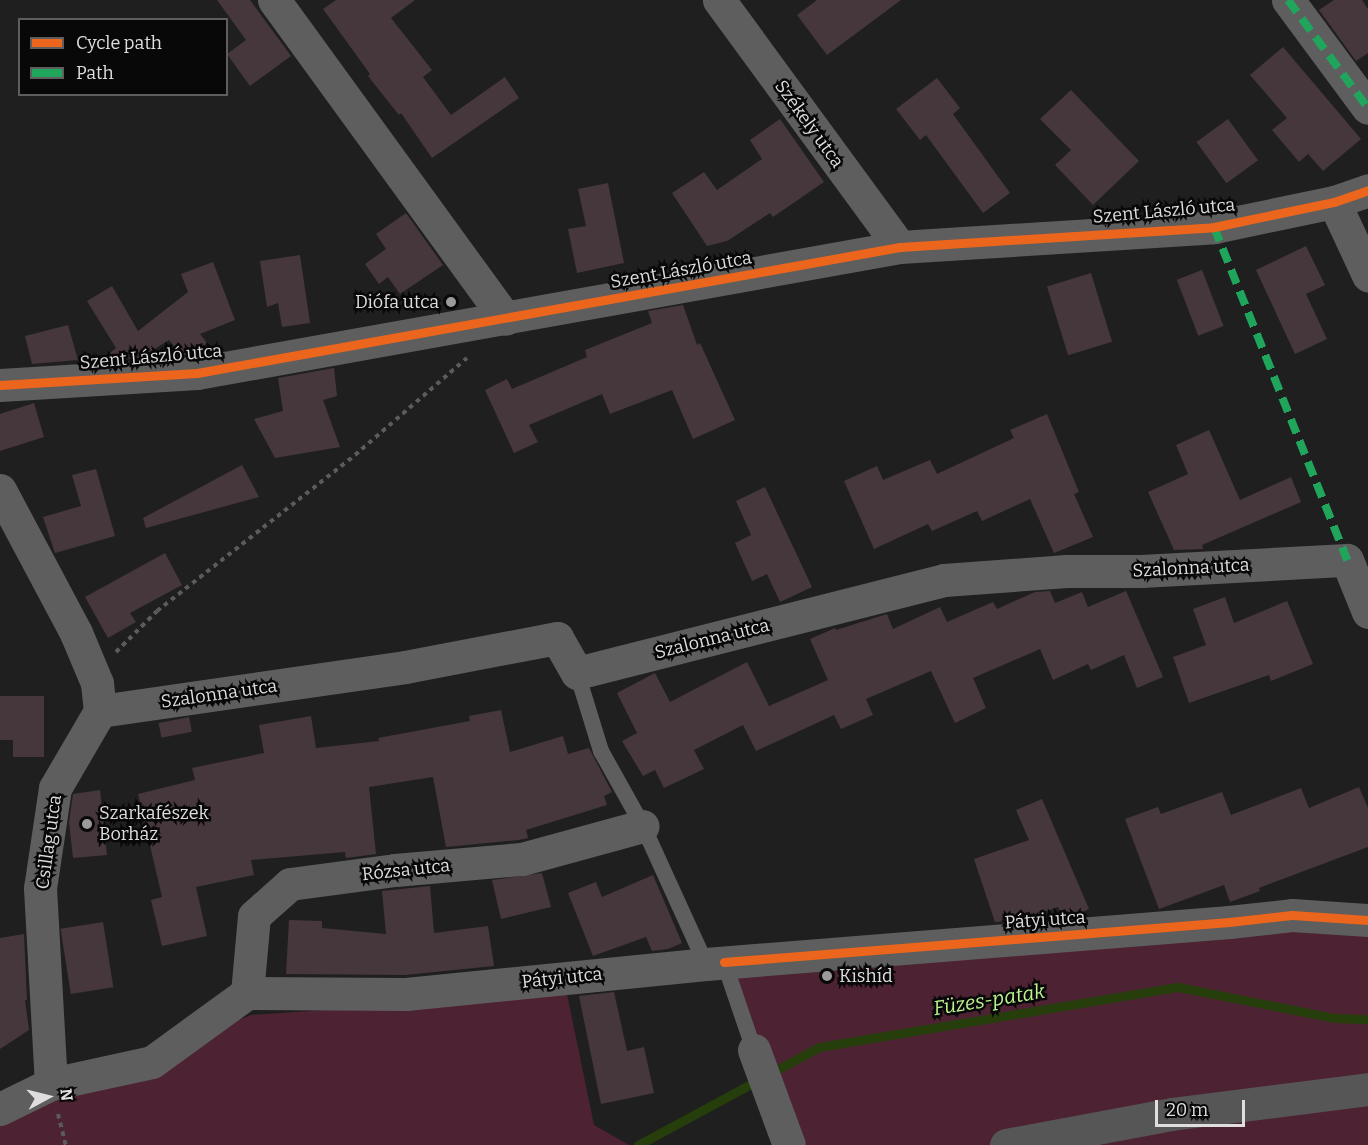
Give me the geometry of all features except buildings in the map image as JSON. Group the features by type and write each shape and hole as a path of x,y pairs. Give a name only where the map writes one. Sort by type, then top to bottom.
{"street":[{"path":"274,0 506,319"},
{"name":"Székely utca","path":"719,0 900,247"},
{"path":"1288,0 1368,108"},
{"name":"Szent László utca","path":"0,385 197,373 900,247 1214,227 1334,202 1368,190"},
{"path":"1334,202 1368,275"},
{"path":"0,490 76,633 98,697"},
{"name":"Szalonna utca","path":"98,697 405,667 557,638 577,673 944,580 1067,571 1141,571 1347,560 1368,612"},
{"name":"Csillag utca","path":"51,1084 40,888 56,788 98,697"},
{"name":"Rózsa utca","path":"247,993 254,916 290,884 395,870 522,859 643,825"},
{"name":"Pátyi utca","path":"247,993 406,994 715,963 1292,915 1368,920"},
{"path":"0,1109 51,1084 152,1062 247,993"},
{"path":"754,1050 788,1140"},
{"path":"1006,1145 1171,1114 1368,1089"}],"lane":[{"path":"577,673 601,751 643,825 715,963 754,1050"}],"path":[{"path":"98,697 115,653 157,611 355,455 492,336 506,319"}],"shaded area":[{"path":"1368,920 1368,1145 789,1145 724,962"},
{"path":"567,994 594,1125 629,1145 0,1145 0,1114 251,1015"}],"waterway":[{"name":"Füzes-patak","path":"638,1145 819,1047 1178,987 1335,1018 1368,1019"}],"marked path":[{"path":"1288,0 1368,108"},
{"path":"1214,227 1347,560"}],"cycle path":[{"path":"0,385 197,373 900,247 1214,227 1334,202 1368,190"},
{"path":"724,962 1292,915 1368,920"}],"place":[{"name":"Diófa utca","path":"451,302"},
{"name":"Szarkafészek Borház","path":"87,824"},
{"name":"Kishíd","path":"827,976"}]}
